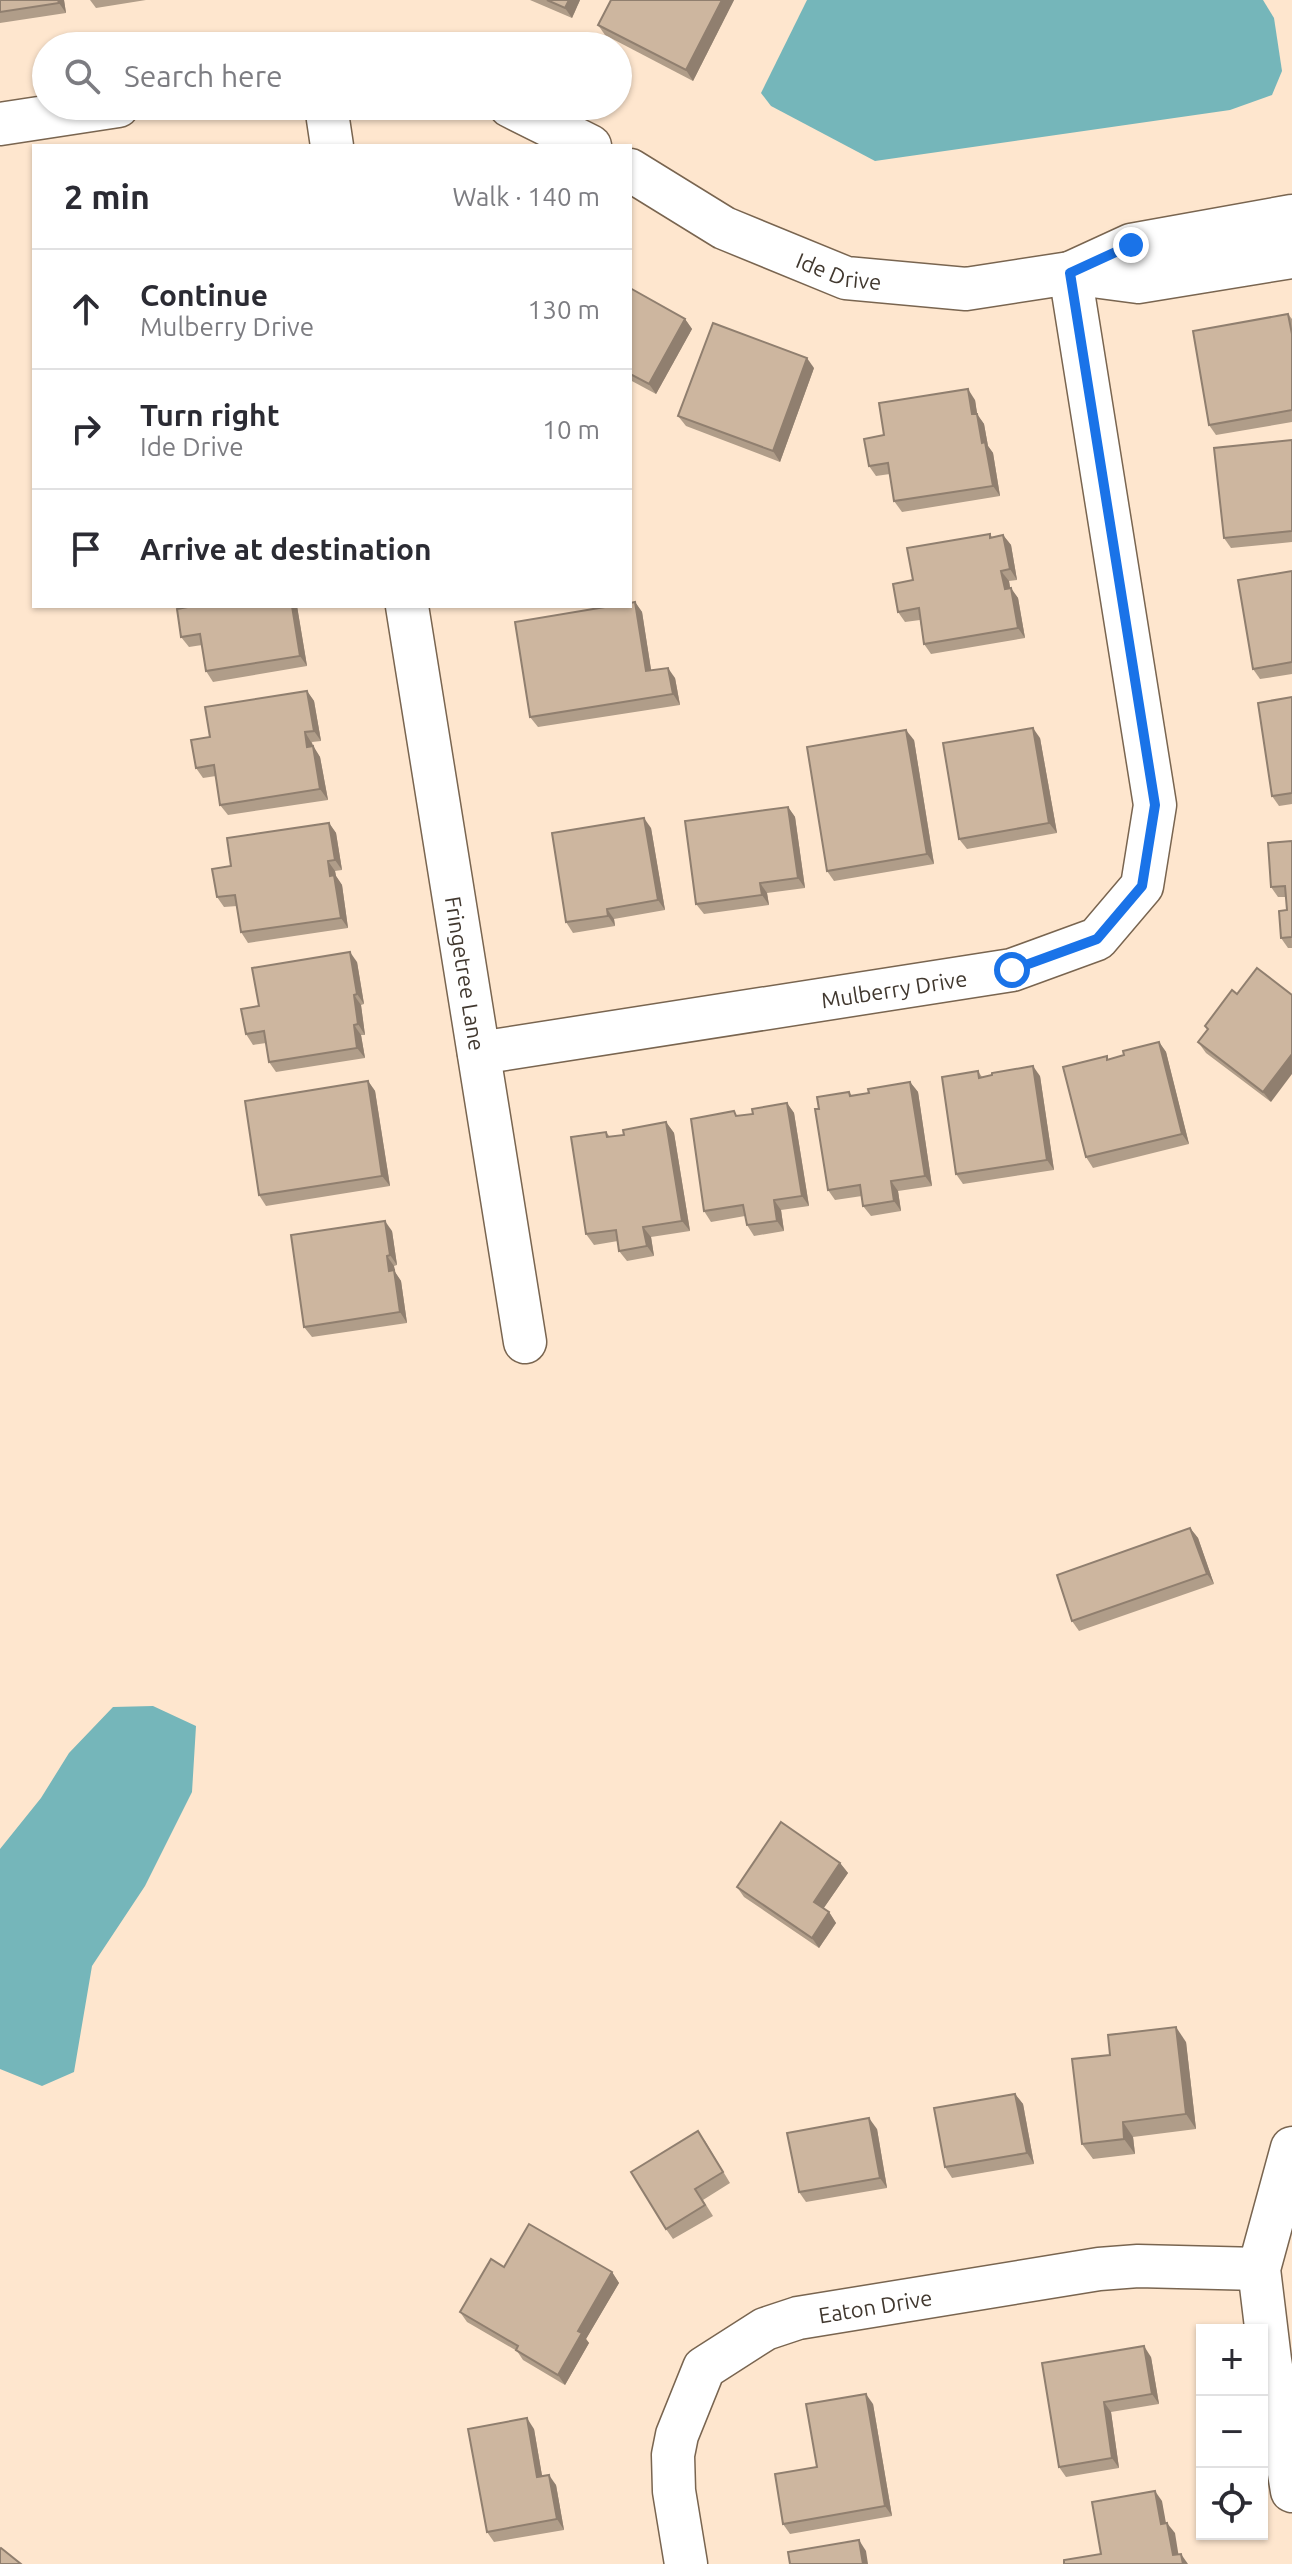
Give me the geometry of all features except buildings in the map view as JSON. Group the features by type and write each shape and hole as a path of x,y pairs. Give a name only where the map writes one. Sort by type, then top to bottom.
{"street":[{"path":"0,124 32,119"},
{"path":"328,120 332,144"},
{"path":"538,120 586,144"},
{"name":"Ide Drive","path":"632,171 724,228 846,278 966,289 1070,273 1131,245 1292,216"},
{"name":"Ide Drive","path":"1070,273 1138,282 1292,257"},
{"name":"Mulberry Drive","path":"479,1053 1012,970 1097,939 1142,886 1155,805 1070,273"},
{"name":"Fringetree Lane","path":"407,608 525,1342"},
{"path":"1292,2148 1259,2269 1270,2360 1292,2491"},
{"name":"Eaton Drive","path":"686,2564 674,2491 673,2455 677,2435 704,2368 765,2329 798,2318 1099,2269 1138,2266 1259,2269"}],"water":[{"path":"807,0 1263,0 1274,18 1282,71 1272,95 1230,110 875,161 771,106 761,93"},
{"path":"153,1706 196,1726 192,1792 145,1886 92,1966 74,2072 42,2086 0,2069 0,1849 41,1798 69,1753 113,1707"}],"route":[{"path":"1012,970 1097,939 1142,886 1155,805 1070,273 1131,245"}]}
